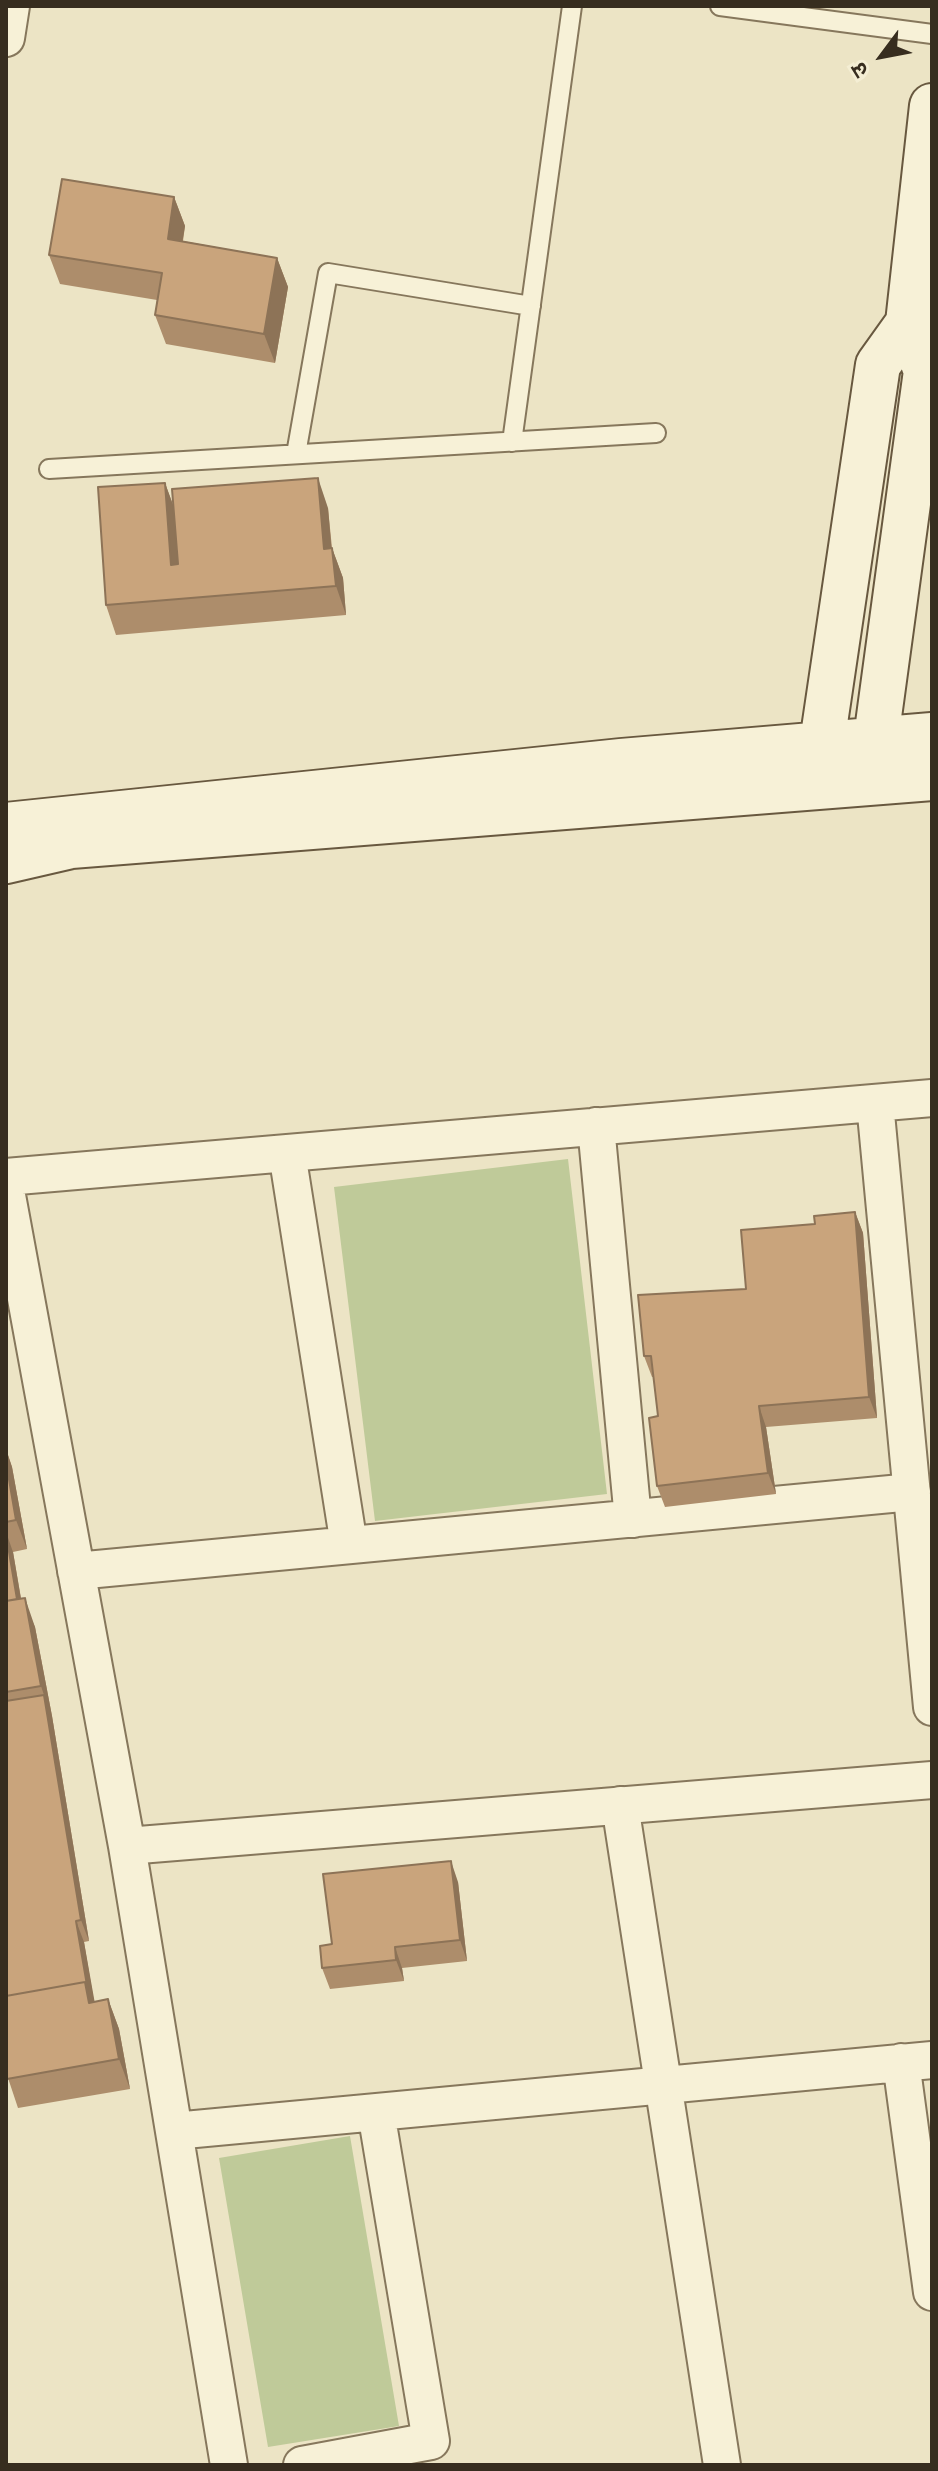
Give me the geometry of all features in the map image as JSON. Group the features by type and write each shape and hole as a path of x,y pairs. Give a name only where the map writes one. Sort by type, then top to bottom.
{"main road":[{"path":"871,782 926,371 908,323 932,106"},
{"path":"819,765 878,365 908,323"},
{"path":"6,861 71,846 819,765 875,740 932,735"},
{"path":"6,825 621,761 819,765 871,782 932,778"}],"street":[{"path":"6,38 11,6"},
{"path":"6,1177 932,1098"},
{"path":"875,1103 932,1707"},
{"path":"596,1126 633,1519"},
{"path":"287,1153 349,1545"},
{"path":"6,1190 127,1846 229,2465"},
{"path":"76,1571 912,1492"},
{"path":"127,1846 932,1780"},
{"path":"620,1805 722,2465"},
{"path":"174,2131 917,2061 932,2292"},
{"path":"302,2465 431,2441 376,2112"}],"lane":[{"path":"512,442 572,6"},
{"path":"720,6 932,34"},
{"path":"296,454 328,273 531,306"},
{"path":"49,469 656,433"}],"green space":[{"path":"568,1159 607,1494 375,1521 334,1187"},
{"path":"350,2136 399,2426 268,2447 219,2158"}],"building":[{"path":"62,179 174,197 168,239 277,258 264,334 155,315 162,273 49,255"},
{"path":"318,478 324,549 332,548 336,586 106,605 98,487 165,483 171,565 178,564 172,489"},
{"path":"855,1212 869,1397 759,1406 768,1473 657,1486 649,1418 658,1416 651,1356 644,1356 638,1295 746,1289 741,1230 815,1224 814,1216"},
{"path":"6,1462 16,1520 6,1522"},
{"path":"6,1534 17,1599 6,1601"},
{"path":"25,1598 41,1686 6,1692 6,1601"},
{"path":"44,1695 81,1920 76,1921 88,1991 85,1982 6,1996 6,1701"},
{"path":"451,1861 460,1940 395,1947 396,1960 322,1968 320,1946 332,1944 323,1874"},
{"path":"85,1982 89,2003 108,1999 119,2059 7,2079 6,1996"}]}
